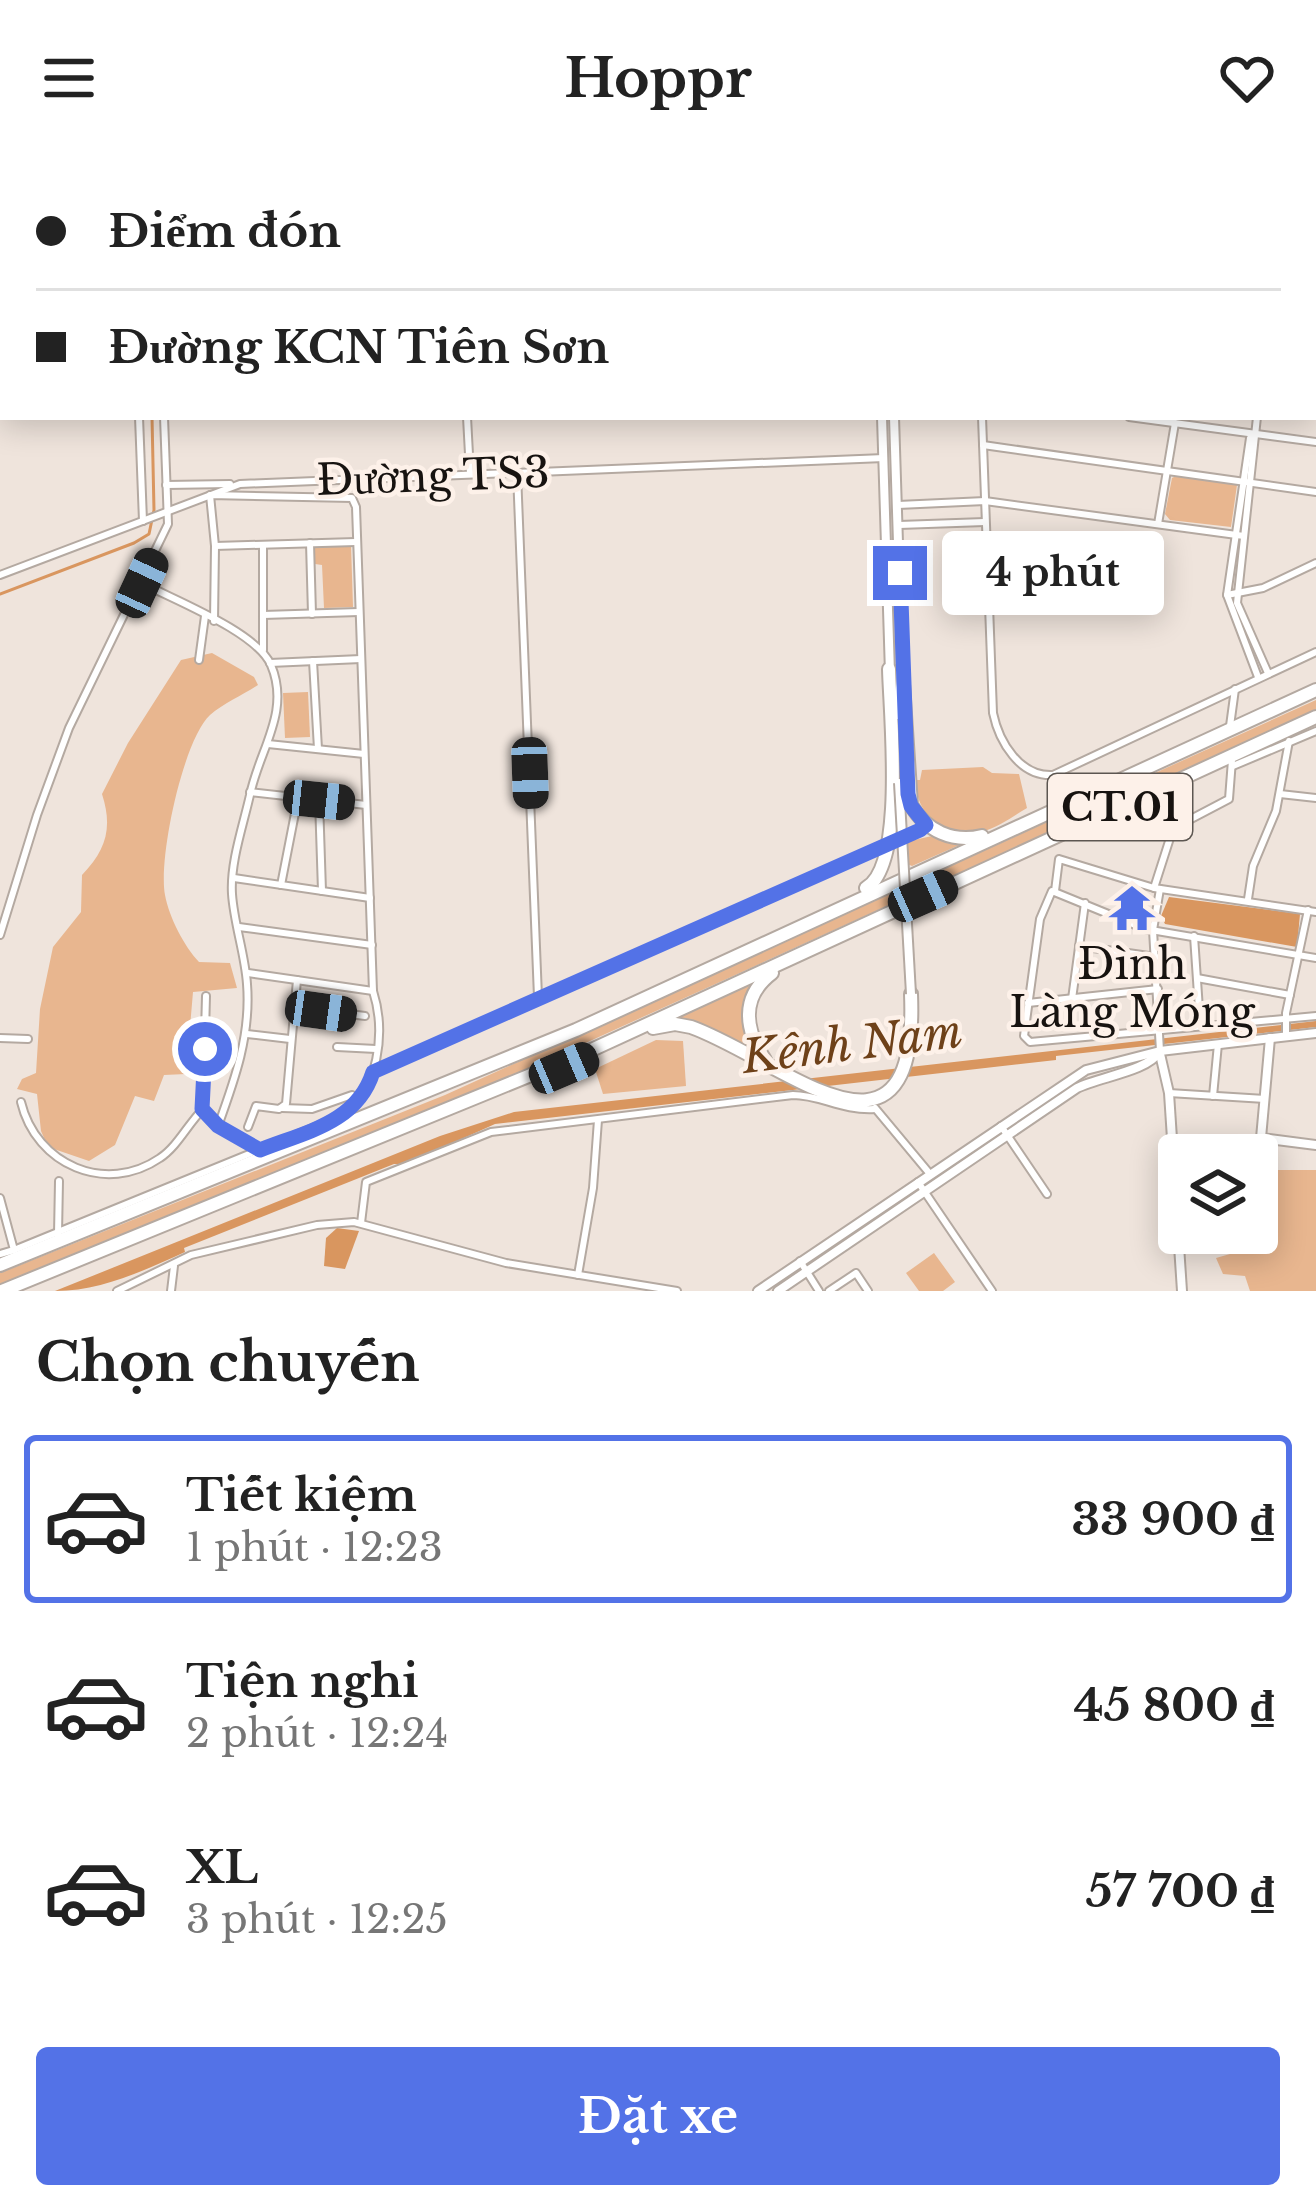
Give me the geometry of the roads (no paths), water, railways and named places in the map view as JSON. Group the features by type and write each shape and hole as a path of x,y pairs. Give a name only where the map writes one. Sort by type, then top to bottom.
{"highway":[{"path":"896,669 911,806 926,825 960,839 982,836 1106,780 1144,769"},
{"path":"576,1030 874,884 889,842 896,669"},
{"name":"CT.01","path":"0,1265 576,1030 1316,690"},
{"name":"CT.01","path":"2,1291 587,1052 1316,717"},
{"path":"765,1061 748,1028 750,1003 762,981 923,896"},
{"path":"462,1105 538,1078 661,1024 708,1033 824,1094 872,1104 897,1082 907,1061 911,994"}],"main road":[{"path":"882,420 911,994"},
{"path":"894,420 899,525 896,669"},
{"path":"884,458 896,458"},
{"path":"778,1291 803,1266 918,1182 1086,1070 1160,1051 1316,1033"},
{"path":"1270,1038 1261,1138 1316,1145"},
{"path":"1160,1051 1169,1093 1182,1291"},
{"path":"758,1291 926,1192 1077,1088 1148,1065 1160,1051"}],"street":[{"path":"140,420 143,520"},
{"path":"0,935 69,728 168,524 163,513 164,420"},
{"path":"467,420 470,474"},
{"path":"982,420 993,713 1009,751 1035,774 1053,775 1316,652"},
{"path":"1152,420 1316,442"},
{"path":"1257,420 1227,595 1258,676"},
{"path":"1158,524 1175,423"},
{"path":"983,446 1316,492"},
{"name":"Đường TS3","path":"0,575 240,484 884,458"},
{"path":"517,472 538,999"},
{"path":"166,485 240,484"},
{"path":"0,1254 342,1116 364,1096 373,1072 378,1005 373,991 356,507 347,496 210,495 214,621"},
{"path":"898,505 985,501 1240,535"},
{"path":"899,525 986,522"},
{"path":"1240,535 1237,603 1268,673"},
{"path":"215,546 356,542"},
{"path":"310,543 312,614"},
{"path":"218,1126 247,1034 234,878 255,770 268,744 279,701 263,650 262,545"},
{"path":"1227,595 1316,563"},
{"path":"142,583 263,650"},
{"path":"263,615 359,612"},
{"path":"199,660 205,616"},
{"path":"270,663 361,659"},
{"path":"314,661 318,749"},
{"path":"1230,728 1235,688"},
{"path":"1160,1051 1154,930 1157,889 1171,835 1229,799 1233,763 1316,730"},
{"path":"1248,900 1253,866 1280,794 1289,741"},
{"path":"268,744 364,754"},
{"path":"250,792 366,806"},
{"path":"1280,794 1316,798"},
{"path":"281,885 298,798"},
{"path":"319,800 322,891"},
{"path":"373,1072 926,825"},
{"path":"1286,1036 1285,1021 1290,995 1312,911 1157,889 1059,859 1055,891 1040,919 1024,1036 1030,1042 1159,1032 1200,1024 1285,1021 1316,1016"},
{"path":"234,878 370,898"},
{"path":"1055,891 1154,930 1316,958"},
{"path":"1072,999 1085,904"},
{"path":"239,928 372,945"},
{"path":"1194,936 1200,1024"},
{"path":"1079,946 1156,957"},
{"path":"245,970 373,991"},
{"path":"1197,978 1290,995"},
{"path":"282,1108 297,980"},
{"path":"1028,1004 1158,989"},
{"path":"22,1102 38,1138 78,1171 118,1175 157,1161 202,1109 206,996"},
{"path":"294,1007 365,1016"},
{"path":"247,1034 290,1040"},
{"path":"0,1038 28,1039"},
{"path":"1214,1096 1218,1044"},
{"path":"337,1047 376,1049"},
{"path":"1169,1093 1264,1099"},
{"path":"248,1127 256,1106 312,1108 352,1095"},
{"path":"361,1223 366,1182 491,1132 793,1095 854,1110 872,1104 930,1174"},
{"path":"202,1109 218,1126 260,1150"},
{"path":"578,1275 593,1188 598,1120"},
{"path":"1000,1126 1047,1194"},
{"path":"58,1180 58,1234"},
{"path":"918,1182 992,1291"},
{"path":"0,1198 14,1250"},
{"path":"117,1291 191,1255 316,1226 361,1223 506,1263 677,1291"},
{"path":"171,1291 174,1266"},
{"path":"803,1266 819,1291"},
{"path":"829,1291 856,1273 868,1291"},
{"path":"590,1291 593,1277"},
{"path":"848,1291 862,1282"},
{"path":"973,1291 986,1282"}],"waterway":[{"path":"0,594 149,534 154,510 152,420"}],"place":[{"name":"Đình Làng Móng","path":"1132,908"}],"water label":[{"name":"Kênh Nam","path":"852,1044"}]}
